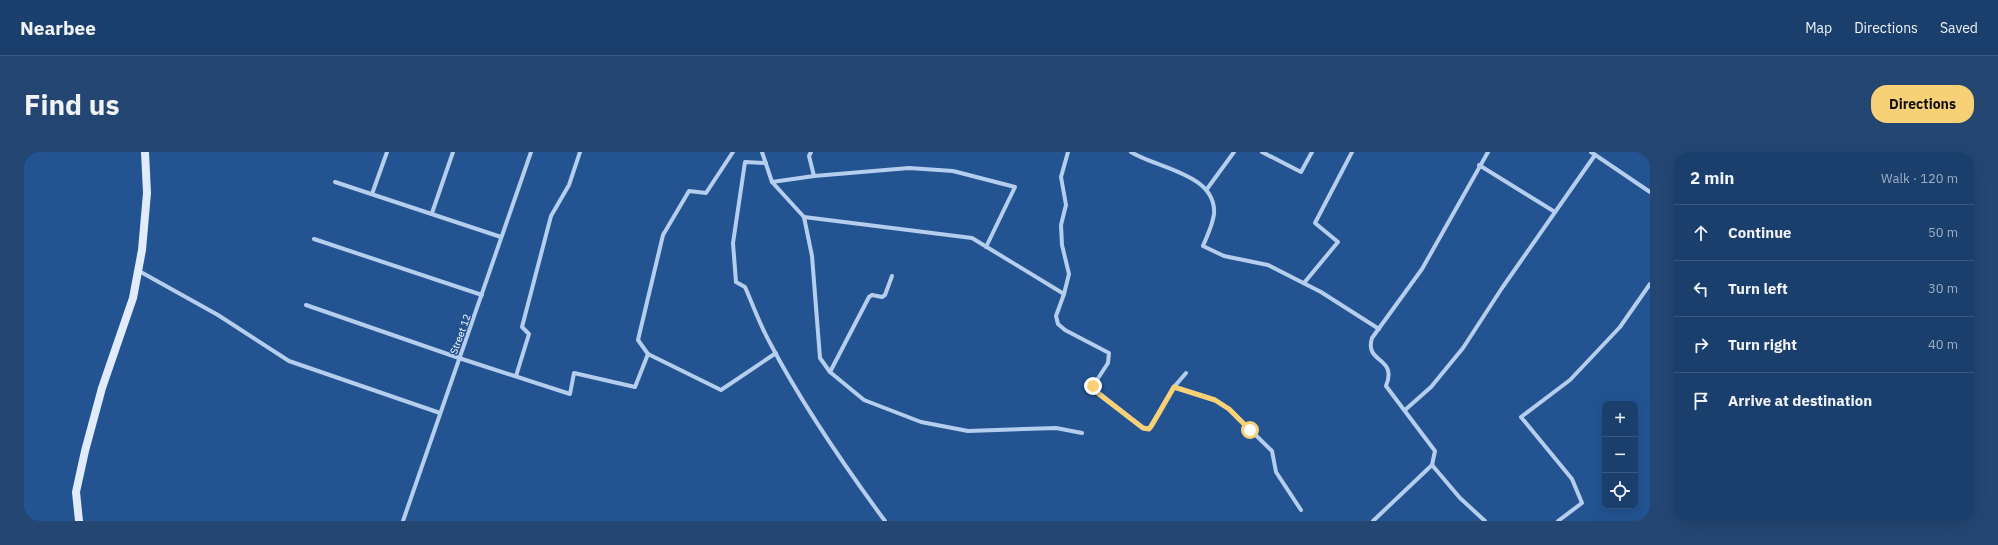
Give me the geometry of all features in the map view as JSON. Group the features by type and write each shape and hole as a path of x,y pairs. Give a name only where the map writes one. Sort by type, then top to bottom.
{"street":[{"path":"78,521 76,492 85,451 102,388 133,298 138,270 147,193 145,152"},
{"path":"372,194 387,152"},
{"path":"432,213 453,152"},
{"name":"Street 12","path":"403,521 531,152"},
{"path":"516,376 529,334 522,327 551,216 569,185 580,152"},
{"path":"733,152 706,192 689,191 663,235 638,340 648,354 721,390 776,353"},
{"path":"762,152 772,182 804,217 812,256 820,358 830,372 864,400 921,422 968,431 1056,428 1082,433"},
{"path":"811,152 809,156 814,176"},
{"path":"1068,152 1061,177 1066,205 1061,225 1062,239 1069,274 1056,316 1058,324 1065,330 1098,345 1110,355 1108,363 1093,386 1095,391 1143,428 1149,429 1174,387 1186,373"},
{"path":"1131,152 1140,158 1191,177 1207,189 1213,203 1214,215 1204,246 1224,256 1268,265 1304,283 1379,329"},
{"path":"1207,189 1234,152"},
{"path":"1262,152 1301,172 1312,152"},
{"path":"1304,283 1338,242 1315,223 1352,152"},
{"path":"1373,521 1432,465 1435,451 1386,386 1390,376 1389,370 1371,352 1370,344 1372,338 1422,269 1479,165 1488,152"},
{"path":"1591,152 1650,192"},
{"path":"1405,410 1431,388 1463,348 1595,155"},
{"path":"766,163 745,162 733,243 736,282 745,287 776,353 817,424 842,462 885,521"},
{"path":"1479,165 1555,212"},
{"path":"772,182 814,176 910,168 953,171 1015,187 986,246"},
{"path":"335,182 502,236"},
{"path":"804,217 972,238 1064,294"},
{"path":"314,239 482,295"},
{"path":"138,270 218,315 289,361 440,413"},
{"path":"830,372 869,297 872,295 882,297 885,295 892,276"},
{"path":"1558,521 1582,503 1572,479 1521,417 1570,380 1620,327 1650,284"},
{"path":"306,305 459,358 570,394 574,373 635,387 648,354"},
{"path":"1174,387 1215,400 1234,414 1272,451 1276,472 1301,510"},
{"path":"1432,465 1460,498 1485,521"}],"route":[{"path":"1093,386 1095,391 1143,428 1149,429 1174,387 1215,400 1229,409 1250,430"}]}
